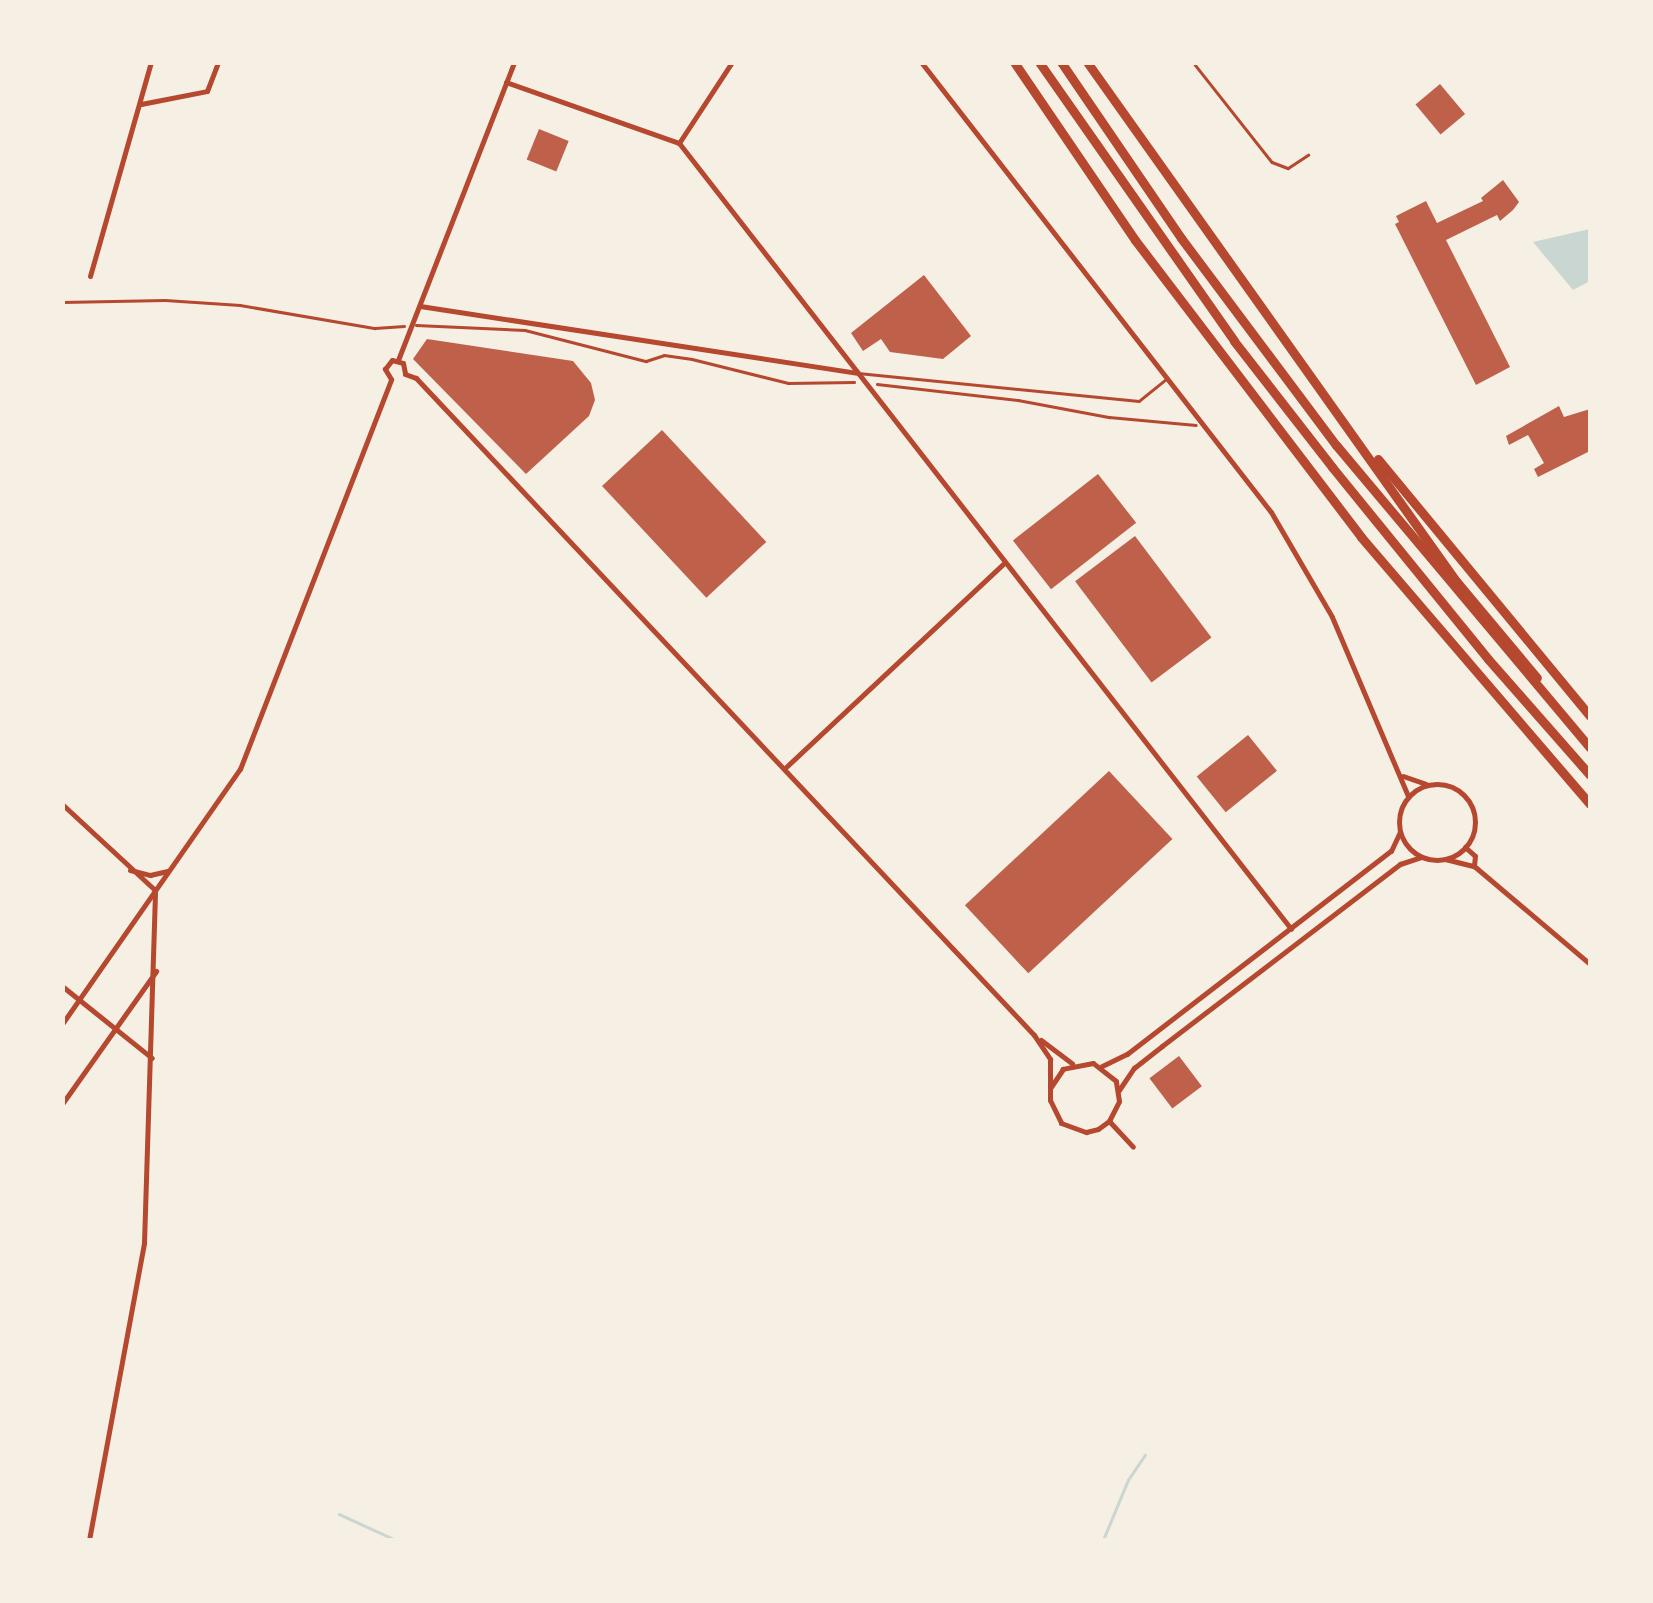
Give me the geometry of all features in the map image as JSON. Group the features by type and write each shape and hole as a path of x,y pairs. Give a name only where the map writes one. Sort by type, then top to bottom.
{"highway":[{"path":"1014,62 1135,240 1361,537 1590,804"},
{"path":"1035,62 1332,467 1476,644 1590,775"},
{"path":"1061,62 1182,238 1336,445 1590,748"},
{"path":"1087,62 1456,581 1576,723 1590,748"},
{"path":"1324,396 1590,716"}],"street":[{"path":"90,276 151,62"},
{"path":"141,104 207,91 218,62"},
{"path":"62,1024 240,769 390,379 386,367 398,360 514,62"},
{"path":"679,144 732,62"},
{"path":"921,62 1205,425 1306,566 1408,796"},
{"path":"506,82 679,144 1291,929"},
{"path":"420,306 857,373"},
{"path":"398,360 404,364 405,374"},
{"path":"390,379 405,374 416,378 1034,1035 1050,1059 1053,1113 1062,1123 1086,1132 1109,1121 1116,1112 1119,1090 1136,1066 1400,864 1421,857 1474,866 1590,964"},
{"path":"784,768 1006,562"},
{"path":"1402,776 1452,787 1469,802 1474,825 1466,847 1445,859"},
{"path":"1421,857 1408,847 1398,819 1408,796 1429,784"},
{"path":"62,804 155,890"},
{"path":"1051,1087 1063,1069 1073,1064 1102,1066 1127,1054 1391,852 1400,832"},
{"path":"1466,847 1475,856 1474,866"},
{"path":"128,869 150,875 169,871"},
{"path":"89,1540 144,1243 156,971 155,890"},
{"path":"62,1104 156,971"},
{"path":"62,986 152,1058"},
{"path":"1034,1035 1073,1064"},
{"path":"1102,1066 1119,1090"},
{"path":"1109,1121 1134,1146"}],"lane":[{"path":"1193,62 1272,162 1288,168 1308,155"},
{"path":"857,373 1139,401 1167,378"}],"path":[{"path":"62,302 165,300 240,306 375,328 412,325 525,330 646,362 664,355 692,358 788,383 865,383 1018,400 1109,417 1205,425"}],"shaded area":[{"path":"1590,229 1590,281 1573,290 1533,242"}],"building":[{"path":"1440,84 1465,114 1441,134 1415,105"},
{"path":"539,129 569,141 556,172 527,160"},
{"path":"1503,180 1519,202 1513,210 1500,221 1497,215 1446,240 1510,367 1476,385 1395,224 1399,222 1396,216 1426,201 1437,223 1483,201 1481,198"},
{"path":"924,275 971,336 943,359 890,352 881,339 863,351 851,333"},
{"path":"427,339 573,361 591,383 595,400 589,416 526,474 413,359"},
{"path":"1559,406 1564,417 1590,409 1590,451 1538,477 1534,469 1544,463 1528,435 1509,445 1506,436"},
{"path":"662,430 766,542 706,598 602,486"},
{"path":"1098,474 1136,523 1051,589 1013,540"},
{"path":"1135,536 1211,637 1152,683 1075,581"},
{"path":"1248,735 1277,771 1226,812 1197,777"},
{"path":"1109,771 1172,839 1028,973 965,905"},
{"path":"1179,1056 1202,1086 1172,1109 1149,1078"}],"waterway":[{"path":"1103,1540 1128,1480 1145,1455"},
{"path":"339,1514 396,1540"}]}
